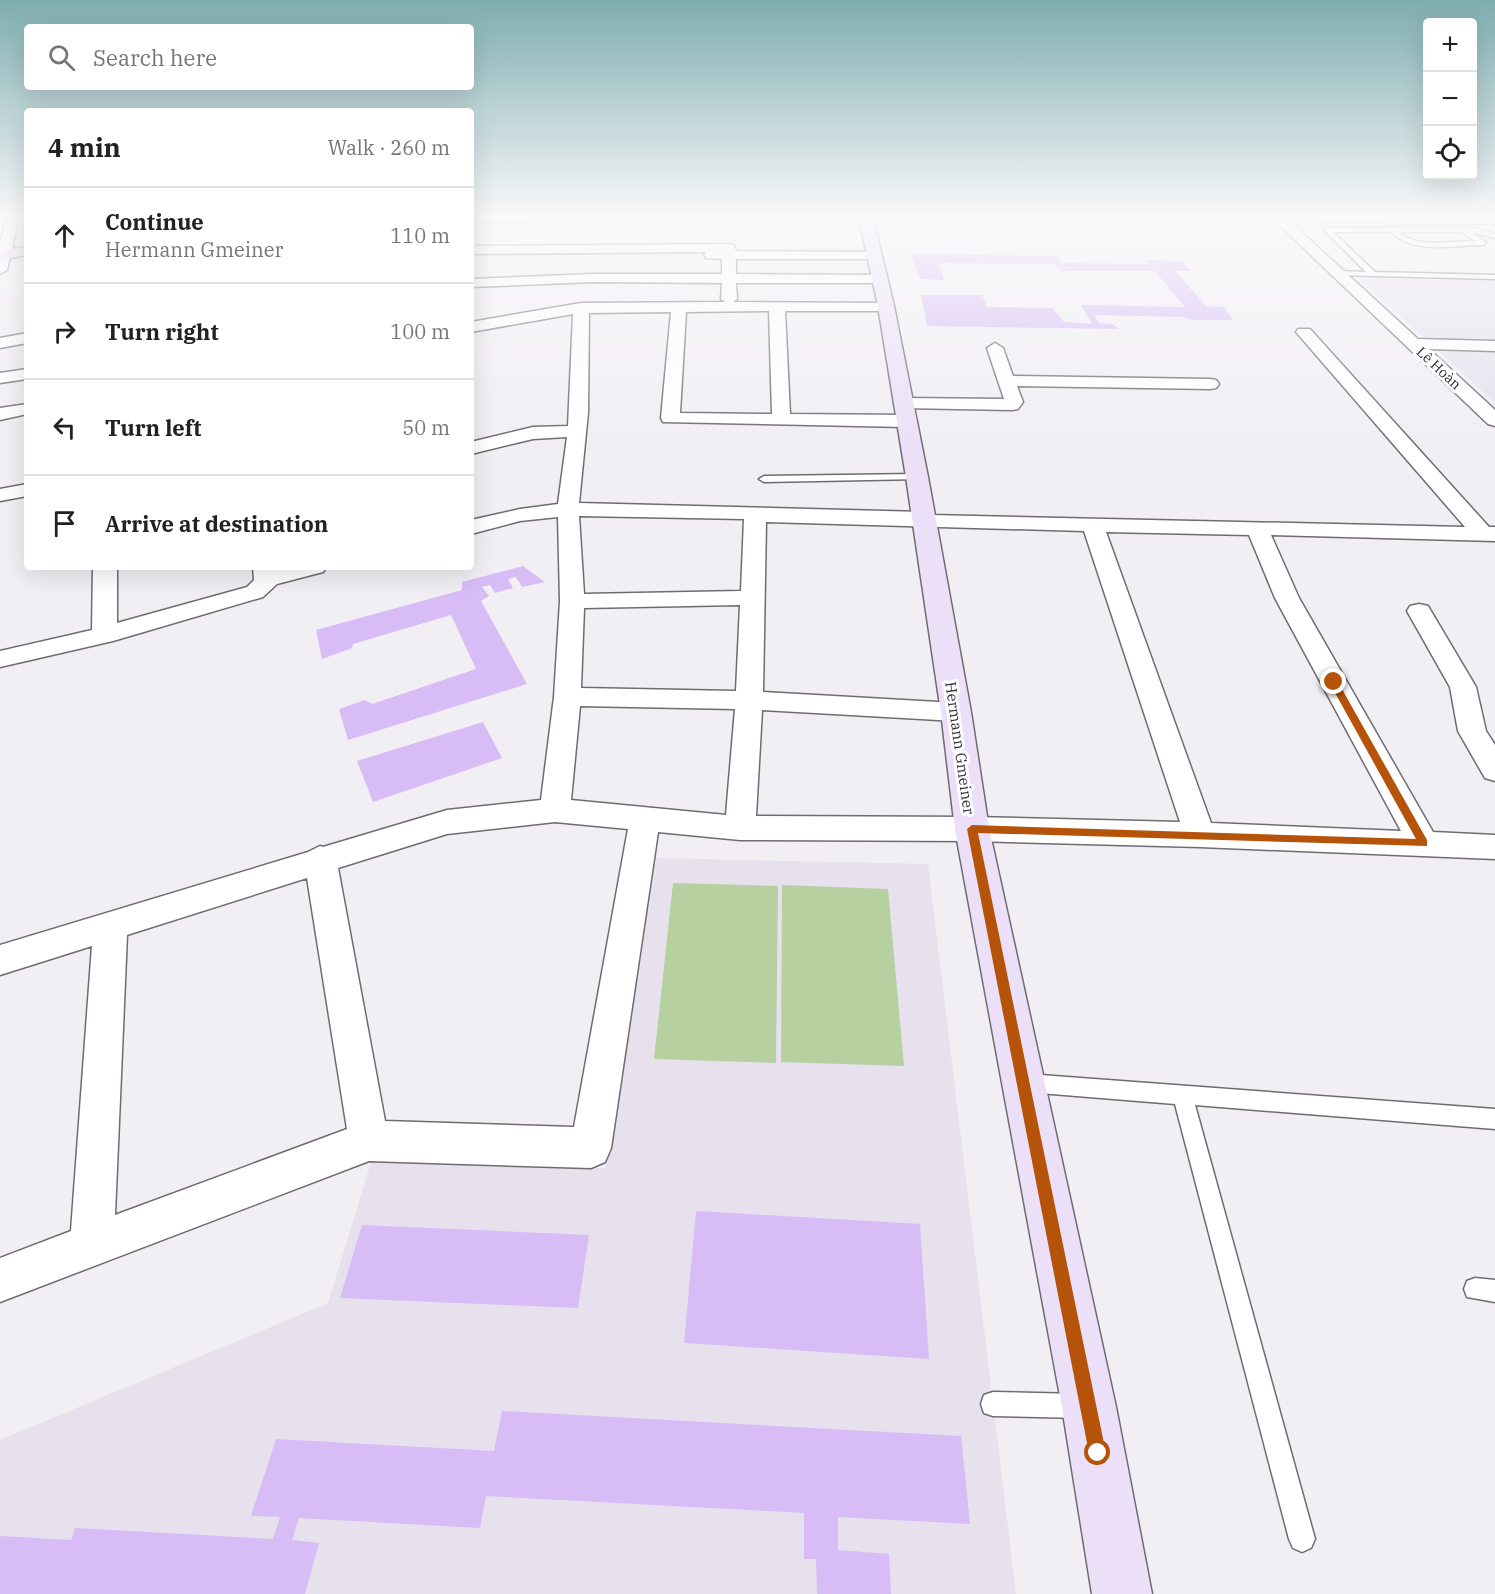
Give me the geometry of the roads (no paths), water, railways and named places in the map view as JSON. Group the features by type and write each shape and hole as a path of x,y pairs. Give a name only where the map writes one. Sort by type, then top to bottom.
{"street":[{"path":"728,308 729,292"},
{"path":"474,326 519,319 581,319 679,309 777,309 836,292"},
{"name":"Hermann Gmeiner","path":"882,292 917,477 956,712 972,829 1089,1407 1122,1594"},
{"name":"Lê Hoàn","path":"1358,292 1495,420"},
{"path":"679,309 670,418 782,420 1008,406 1014,402 995,348"},
{"path":"777,309 782,420"},
{"path":"519,319 581,319"},
{"path":"555,810 567,697 572,601 568,509 577,431 581,319"},
{"path":"1304,332 1489,534"},
{"path":"0,343 24,339"},
{"path":"1413,344 1495,346"},
{"path":"0,378 24,374"},
{"path":"1007,381 1209,384"},
{"path":"0,414 24,410"},
{"path":"474,447 533,433 577,431"},
{"path":"0,495 24,491"},
{"path":"474,526 520,515 568,509 1489,534"},
{"path":"740,828 749,700 755,515"},
{"path":"1093,525 1200,835"},
{"path":"1257,528 1287,598 1424,843"},
{"path":"104,635 105,570"},
{"path":"0,659 104,635 255,592 263,587 266,573 290,570"},
{"path":"572,601 751,598"},
{"path":"1419,611 1463,687 1472,731 1495,770"},
{"path":"567,697 749,700 956,712"},
{"path":"0,960 447,822 555,810 740,828 972,829 1200,835 1495,847"},
{"path":"0,1280 369,1141 591,1148 645,819"},
{"path":"320,860 369,1141"},
{"path":"92,1244 110,925"}],"lane":[{"path":"764,479 917,477"},
{"path":"1024,1083 1495,1119"},
{"path":"1182,1095 1302,1539"},
{"path":"993,1404 1089,1407"}]}
